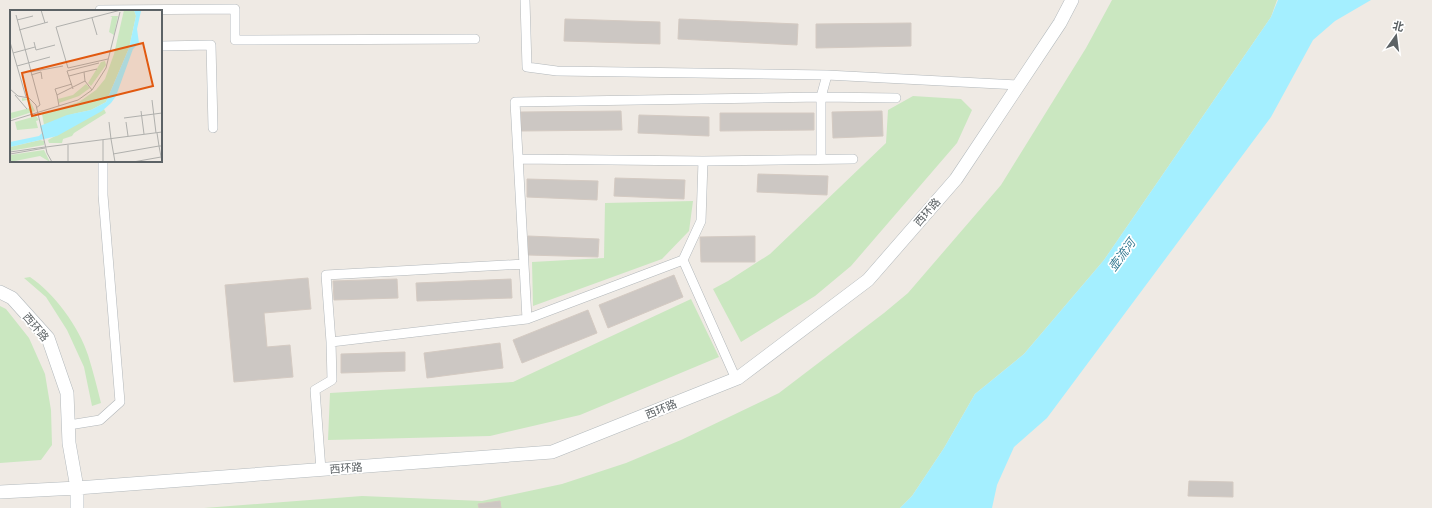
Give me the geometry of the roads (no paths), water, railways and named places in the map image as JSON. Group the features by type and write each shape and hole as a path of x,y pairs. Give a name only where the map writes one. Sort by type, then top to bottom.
{"main road":[{"name":"西环路","path":"0,492 77,488 552,452 736,379 868,280 956,179 1060,23 1072,0"},
{"name":"西环路","path":"0,292 12,298 48,338 67,392 69,443 77,488 77,508"}],"street":[{"path":"525,0 527,67 557,71 827,75 1019,85"},
{"path":"100,7 235,9 235,40 475,39"},
{"path":"162,46 211,45 213,128"},
{"path":"821,159 821,97 827,75"},
{"path":"527,320 515,102 821,97 896,98"},
{"path":"518,159 703,161 853,159"},
{"path":"331,342 527,320 683,260 701,221 703,161"},
{"path":"69,425 100,420 120,402 103,195 103,162"},
{"path":"683,260 736,379"},
{"path":"321,470 315,390 332,380 326,275 524,264"}],"water":[{"name":"壶流河","path":"1278,0 1371,0 1335,21 1313,40 1271,117 1047,418 1014,447 997,485 992,508 900,508 912,496 944,448 975,394 1024,354 1104,260 1271,17"}]}
